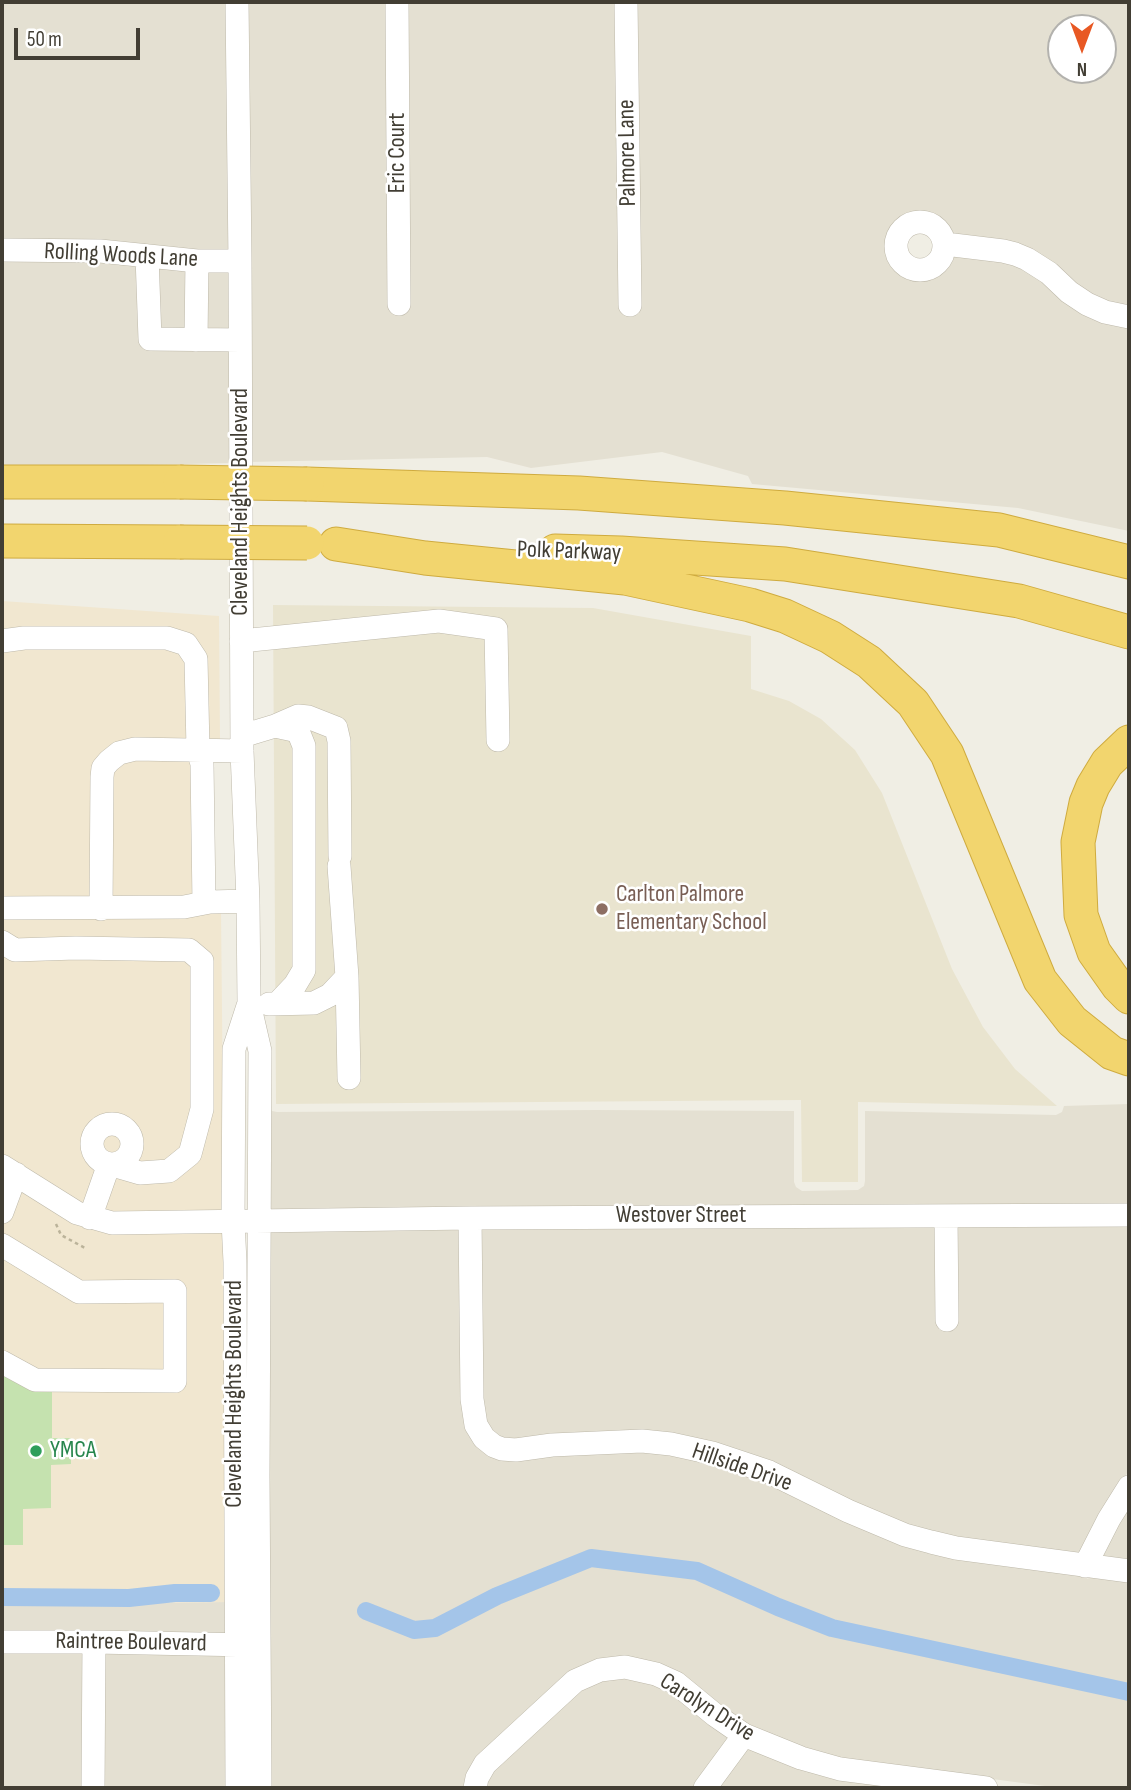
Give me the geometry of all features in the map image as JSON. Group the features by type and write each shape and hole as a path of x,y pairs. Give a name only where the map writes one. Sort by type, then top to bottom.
{"highway":[{"path":"2,482 307,484 579,493 785,508 999,530 1129,553"},
{"path":"999,530 1129,562"},
{"name":"Polk Parkway","path":"2,541 321,544 621,553 785,564 1019,601 1129,632"},
{"path":"321,544 425,558 625,578 750,605 785,616 830,636 869,662 913,703 947,754 1040,980 1072,1021 1112,1053 1129,1059"},
{"path":"1129,742 1107,763 1086,803 1078,842 1078,876 1081,915 1094,952 1129,997"}],"street":[{"name":"Cleveland Heights Boulevard","path":"237,2 242,743 248,901 248,1003 260,1051 260,1788"},
{"name":"Eric Court","path":"397,2 399,303"},
{"name":"Palmore Lane","path":"626,2 631,305"},
{"path":"945,244 1015,254 1049,273 1087,304 1105,312 1129,317"},
{"name":"Rolling Woods Lane","path":"2,250 100,251 197,261 240,261"},
{"path":"147,256 150,340 240,340"},
{"path":"196,340 197,261"},
{"path":"241,641 439,621 496,629 498,740"},
{"path":"2,641 24,638 167,638 186,644 196,659 198,749 202,764 204,903"},
{"path":"101,909 103,768 119,753 135,748 198,749 242,743 298,716 336,728 339,741 339,861 347,976 349,1078"},
{"path":"275,726 298,731 304,746 304,970 295,985 277,1004"},
{"path":"2,908 184,907 204,903 248,901"},
{"path":"2,943 15,950 189,950 202,961 202,1109 190,1154 169,1171 140,1173 109,1164 90,1218 77,1213 9,1170 2,1212"},
{"path":"248,1003 314,1003 330,995 347,976"},
{"name":"Cleveland Heights Boulevard","path":"237,1788 234,1049 248,1003"},
{"name":"Westover Street","path":"90,1218 112,1223 470,1218 1129,1215"},
{"path":"946,1216 947,1320"},
{"name":"Hillside Drive","path":"470,1218 472,1399 476,1425 484,1438 494,1446 516,1450 552,1445 642,1441 712,1452 769,1472 848,1511 905,1535 956,1548 1129,1571"},
{"path":"2,1245 79,1292 175,1292 175,1381 35,1380 2,1362"},
{"path":"1085,1566 1109,1518 1129,1487"},
{"name":"Raintree Boulevard","path":"2,1642 260,1646"},
{"path":"93,1788 94,1642"},
{"name":"Carolyn Drive","path":"475,1788 485,1764 575,1681 600,1670 625,1667 656,1674 676,1683 744,1735 801,1758 840,1769 986,1788"},
{"path":"705,1788 744,1735"}],"shaded area":[{"path":"2,2 228,2 231,251 2,240"},
{"path":"245,2 388,2 391,313 407,313 406,2 617,2 623,315 639,314 634,2 1129,2 1129,307 1108,302 951,235 943,222 924,213 917,212 899,220 891,229 887,242 888,255 893,266 908,278 930,279 946,266 952,255 1012,263 1129,327 1129,531 1018,508 752,484 748,476 662,452 531,468 487,457 249,462"},
{"path":"2,260 99,261 231,270 232,463 2,468"},
{"path":"2,601 219,616 220,740 207,740 203,654 2,631"},
{"name":"Carlton Palmore Elementary School","path":"273,605 593,608 751,636 751,689 789,701 821,719 855,750 882,793 952,969 983,1027 1015,1069 1057,1106 858,1102 858,1182 802,1182 801,1100 276,1104"},
{"path":"24,648 166,648 181,653 188,663 189,740 114,745 92,899 3,898 2,651"},
{"path":"136,759 192,759 195,895 110,899 111,772 122,762"},
{"path":"221,911 224,1211 112,1214 80,1204 2,1155 2,918"},
{"path":"1129,1104 1129,1205 268,1210 269,1106 272,1111 277,1112 794,1111 794,1182 802,1191 858,1190 864,1186 865,1111 1056,1115 1062,1112 1064,1106"},
{"path":"2,1176 74,1222 225,1231 227,1602 2,1604"},
{"path":"1129,1225 1129,1470 1080,1555 957,1538 907,1526 771,1463 498,1437 485,1421 481,1398 479,1227 937,1226 939,1330 956,1329 955,1226"},
{"path":"462,1227 468,1427 553,1455 642,1451 710,1462 781,1489 1082,1575 1088,1579 1090,1576 1129,1581 1129,1788 1060,1788 842,1759 804,1748 599,1660 466,1788 269,1788 268,1230"},
{"path":"1129,1503 1129,1561 1099,1558"},
{"path":"227,1602 228,1635 2,1632 2,1604"},
{"path":"2,1651 85,1651 84,1788 2,1788"},
{"path":"102,1652 228,1655 228,1788 101,1788"},
{"path":"624,1677 654,1684 672,1692 731,1737 694,1788 484,1788 492,1771 579,1690 602,1680"},
{"path":"747,1746 912,1788 716,1788"}],"green space":[{"name":"YMCA","path":"2,1371 52,1371 52,1438 71,1438 71,1464 51,1465 51,1508 23,1509 23,1545 2,1545"}],"waterway":[{"path":"366,1611 414,1630 435,1628 497,1596 591,1558 697,1571 832,1628 1129,1692"},
{"path":"2,1597 129,1598 175,1593 211,1593"}],"place":[{"name":"Carlton Palmore Elementary School","path":"602,909"},
{"name":"YMCA","path":"36,1451"}]}
